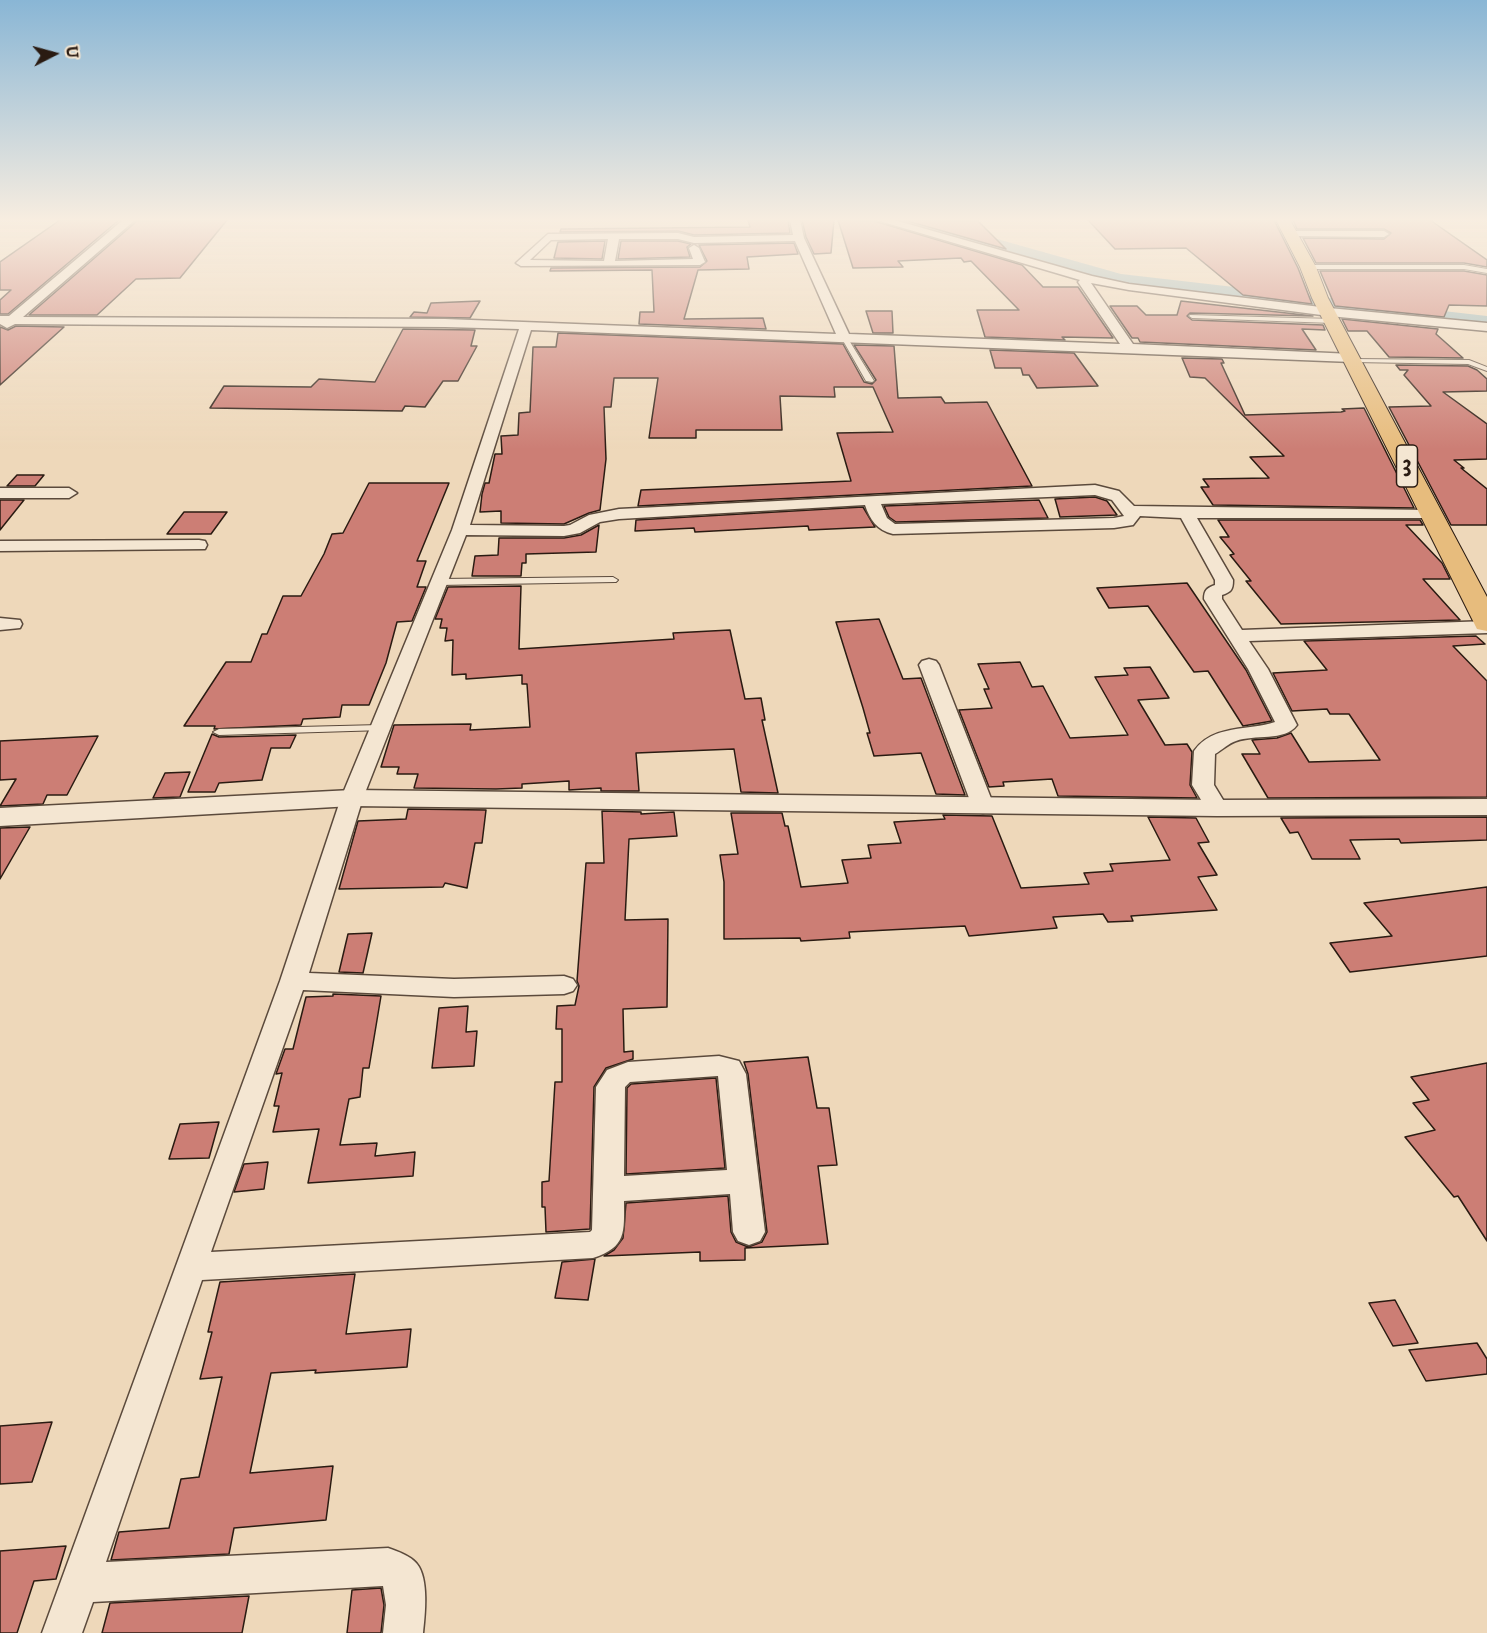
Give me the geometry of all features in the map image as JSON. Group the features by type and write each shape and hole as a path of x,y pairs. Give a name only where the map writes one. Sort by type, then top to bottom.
{"highway":[{"path":"1321,296 1326,308"},
{"name":"3","path":"1326,308 1487,625"}],"street":[{"path":"0,331 6,320 36,296"},
{"path":"825,296 844,337"},
{"path":"1094,296 1129,348"},
{"path":"1215,296 1487,327"},
{"path":"1247,296 1326,308 1487,316"},
{"path":"6,320 306,321 526,326 1129,348 1353,359"},
{"path":"62,1633 293,981 352,798 460,530 526,326"},
{"path":"460,530 564,531 584,526 595,518 619,514 871,500 1107,491 1120,497 1131,519 1114,523 893,529 882,525 871,500"},
{"path":"0,493 69,493"},
{"path":"1129,511 1432,515"},
{"path":"1186,513 1224,580 1224,588 1213,592 1213,599 1258,669 1287,726 1231,735 1205,751 1203,785 1217,808"},
{"path":"0,546 199,545"},
{"path":"1237,636 1487,625"},
{"path":"928,665 983,806"},
{"path":"0,817 352,798 1217,808 1487,807"},
{"path":"293,981 453,988 564,985"},
{"path":"190,1267 592,1245 602,1241 608,1233 610,1087 613,1081 628,1072 719,1066 729,1068 732,1074 749,1232"},
{"path":"610,1189 744,1181"},
{"path":"79,1583 388,1567 403,1577 406,1605 403,1633"}],"lane":[{"path":"1192,316 1326,308"},
{"path":"844,337 870,381"},
{"path":"1353,359 1469,362 1487,369"},
{"path":"439,582 613,580"},
{"path":"219,732 380,728"}],"building":[{"path":"4,296 29,296 8,314 0,314 0,300"},
{"path":"51,296 117,296 97,315 29,315"},
{"path":"653,296 691,296 684,319 763,318 766,329 639,324 640,312 654,312"},
{"path":"1005,296 1084,296 1113,338 1062,337 1065,340 985,337 977,310 1019,310"},
{"path":"1252,296 1309,296 1312,304"},
{"path":"1331,296 1487,296 1487,306 1449,305 1444,317 1335,306"},
{"path":"480,301 470,318 410,317 414,312 427,313 431,303"},
{"path":"1181,301 1313,316 1190,313 1187,316 1192,320 1323,325 1325,330 1302,329 1316,350 1140,342 1138,338 1132,338 1110,306 1137,306 1146,315 1177,315"},
{"path":"866,311 892,311 893,333 873,333"},
{"path":"1342,319 1438,329 1436,334 1463,358 1389,357 1367,331 1348,331"},
{"path":"16,326 64,327 0,385 0,327 8,330"},
{"path":"403,329 475,330 471,346 477,346 458,381 443,381 425,407 405,406 402,411 210,408 224,386 311,387 319,379 375,382"},
{"path":"558,333 843,344 864,382 872,384 876,380 854,345 894,346 898,398 941,397 945,403 987,402 1032,486 638,506 641,490 851,481 837,433 893,432 873,387 834,387 835,397 780,396 782,430 696,430 696,438 649,438 658,378 614,378 611,407 604,407 606,459 600,510 564,524 501,523 501,511 480,512 485,483 489,483 495,454 502,454 501,436 518,435 519,413 530,412 533,347 556,347"},
{"path":"990,350 1074,353 1098,386 1037,388 1029,375 1023,375 1021,368 995,368"},
{"path":"1182,358 1222,359 1224,363 1221,363 1245,415 1341,412 1345,411 1342,409 1364,408 1414,508 1213,505 1201,487 1209,487 1203,479 1269,478 1250,457 1284,456 1205,378 1190,377"},
{"path":"1396,365 1468,366 1487,379 1487,391 1443,392 1487,424 1487,459 1454,460 1487,489 1487,525 1451,525 1389,407 1431,406 1404,375 1408,370 1400,370"},
{"path":"17,475 44,475 35,486 7,486"},
{"path":"369,483 449,483 417,561 426,561 417,587 426,587 412,621 397,622 386,663 369,705 342,705 340,717 303,719 301,725 214,729 215,726 184,726 226,662 251,662 262,634 267,634 283,596 301,596 332,534 343,533"},
{"path":"1095,497 1107,501 1117,515 1060,517 1055,499"},
{"path":"0,500 24,500 0,530"},
{"path":"1039,500 1048,518 896,522 889,517 884,506"},
{"path":"863,507 875,527 809,530 808,526 695,532 694,528 635,531 636,520"},
{"path":"184,512 227,512 211,534 167,534"},
{"path":"1218,520 1420,520 1423,525 1406,525 1442,563 1450,579 1423,579 1460,620 1281,624 1246,581 1251,581 1230,555 1234,554 1220,537 1229,537"},
{"path":"599,525 596,552 526,554 526,563 522,563 521,576 472,576 475,556 498,555 499,538 564,538 581,535"},
{"path":"1187,583 1246,670 1272,721 1243,726 1208,671 1194,672 1148,606 1109,608 1097,588"},
{"path":"521,586 519,649 674,639 673,633 730,630 745,699 761,698 765,720 762,720 778,793 741,792 734,749 636,753 639,791 601,791 601,788 569,790 569,781 522,784 522,788 414,788 418,774 397,774 399,767 381,767 394,725 471,724 470,730 530,727 527,684 522,684 522,675 466,679 466,674 452,675 453,640 445,641 447,628 440,628 442,619 435,619 448,587"},
{"path":"879,619 903,679 921,678 965,795 936,794 921,753 874,756 863,708 836,622"},
{"path":"1476,636 1485,644 1453,646 1487,681 1487,797 1268,798 1242,754 1260,754 1252,740 1277,738 1291,733 1309,762 1380,760 1349,714 1330,714 1327,709 1292,711 1273,673 1327,670 1304,641"},
{"path":"1020,662 1032,687 1043,686 1070,738 1128,735 1095,677 1128,675 1124,668 1150,667 1169,698 1138,700 1165,745 1187,744 1192,752 1190,785 1197,798 1058,796 1052,779 1003,782 1004,786 989,787 959,710 992,708 984,689 989,689 978,664"},
{"path":"212,734 219,737 296,735 290,748 271,748 262,780 219,783 215,792 188,792"},
{"path":"98,736 67,795 47,795 43,804 0,806 16,779 0,780 0,741"},
{"path":"190,772 180,797 153,798 165,773"},
{"path":"408,809 486,810 482,843 475,843 467,888 445,883 443,887 339,889 358,821 406,819"},
{"path":"602,811 641,812 641,814 674,812 677,836 629,839 625,920 668,919 667,1007 623,1009 624,1052 633,1051 633,1059 606,1068 594,1087 590,1229 546,1232 545,1207 542,1207 542,1182 549,1181 555,1082 562,1082 562,1029 556,1029 557,1006 575,1005 579,986 577,981 586,863 604,863"},
{"path":"731,813 782,813 785,826 788,826 801,887 848,883 842,860 871,858 868,845 901,843 894,822 945,819 943,815 992,816 1021,888 1089,884 1084,873 1113,871 1110,864 1170,860 1148,817 1196,818 1209,842 1198,843 1217,875 1198,877 1217,910 1131,916 1133,921 1108,922 1103,914 1053,917 1057,928 969,936 965,926 849,932 850,938 801,941 800,938 724,939 724,882 720,855 738,854"},
{"path":"1487,817 1487,840 1401,843 1399,839 1350,840 1360,859 1312,859 1298,832 1290,833 1281,818"},
{"path":"30,827 0,879 0,828"},
{"path":"1487,887 1487,956 1350,972 1330,943 1392,936 1364,903"},
{"path":"372,933 363,973 339,972 348,934"},
{"path":"333,994 381,996 369,1068 363,1068 360,1097 349,1099 340,1145 377,1143 375,1156 415,1152 413,1176 308,1183 319,1129 273,1132 279,1106 274,1106 282,1073 276,1074 285,1049 293,1049 306,997 333,996"},
{"path":"468,1006 466,1032 477,1031 474,1066 432,1068 439,1008"},
{"path":"808,1057 817,1108 829,1108 837,1165 818,1166 828,1244 745,1248 745,1260 700,1261 700,1252 604,1256 614,1250 623,1238 626,1203 728,1196 731,1232 736,1242 748,1247 762,1242 767,1232 748,1074 744,1062"},
{"path":"1487,1063 1487,1241 1458,1196 1454,1197 1405,1137 1435,1130 1413,1103 1429,1100 1411,1077"},
{"path":"716,1078 725,1168 626,1174 627,1088 631,1084"},
{"path":"219,1122 209,1158 169,1159 180,1124"},
{"path":"268,1162 264,1189 234,1192 244,1164"},
{"path":"595,1259 588,1300 555,1298 562,1262"},
{"path":"355,1274 346,1334 411,1329 407,1367 315,1373 316,1370 271,1373 250,1473 333,1466 326,1520 234,1528 229,1554 111,1560 119,1532 169,1528 181,1479 199,1477 222,1377 200,1379 212,1332 208,1332 220,1282"},
{"path":"1395,1300 1418,1343 1393,1346 1369,1303"},
{"path":"1477,1343 1487,1359 1487,1374 1426,1381 1409,1350"},
{"path":"52,1422 32,1482 0,1484 0,1426"},
{"path":"66,1546 56,1579 34,1581 17,1633 0,1633 0,1551"},
{"path":"381,1588 384,1605 381,1633 347,1633 352,1590"},
{"path":"249,1596 242,1633 102,1633 110,1603"}],"waterway":[{"path":"1249,296 1487,324"}]}
